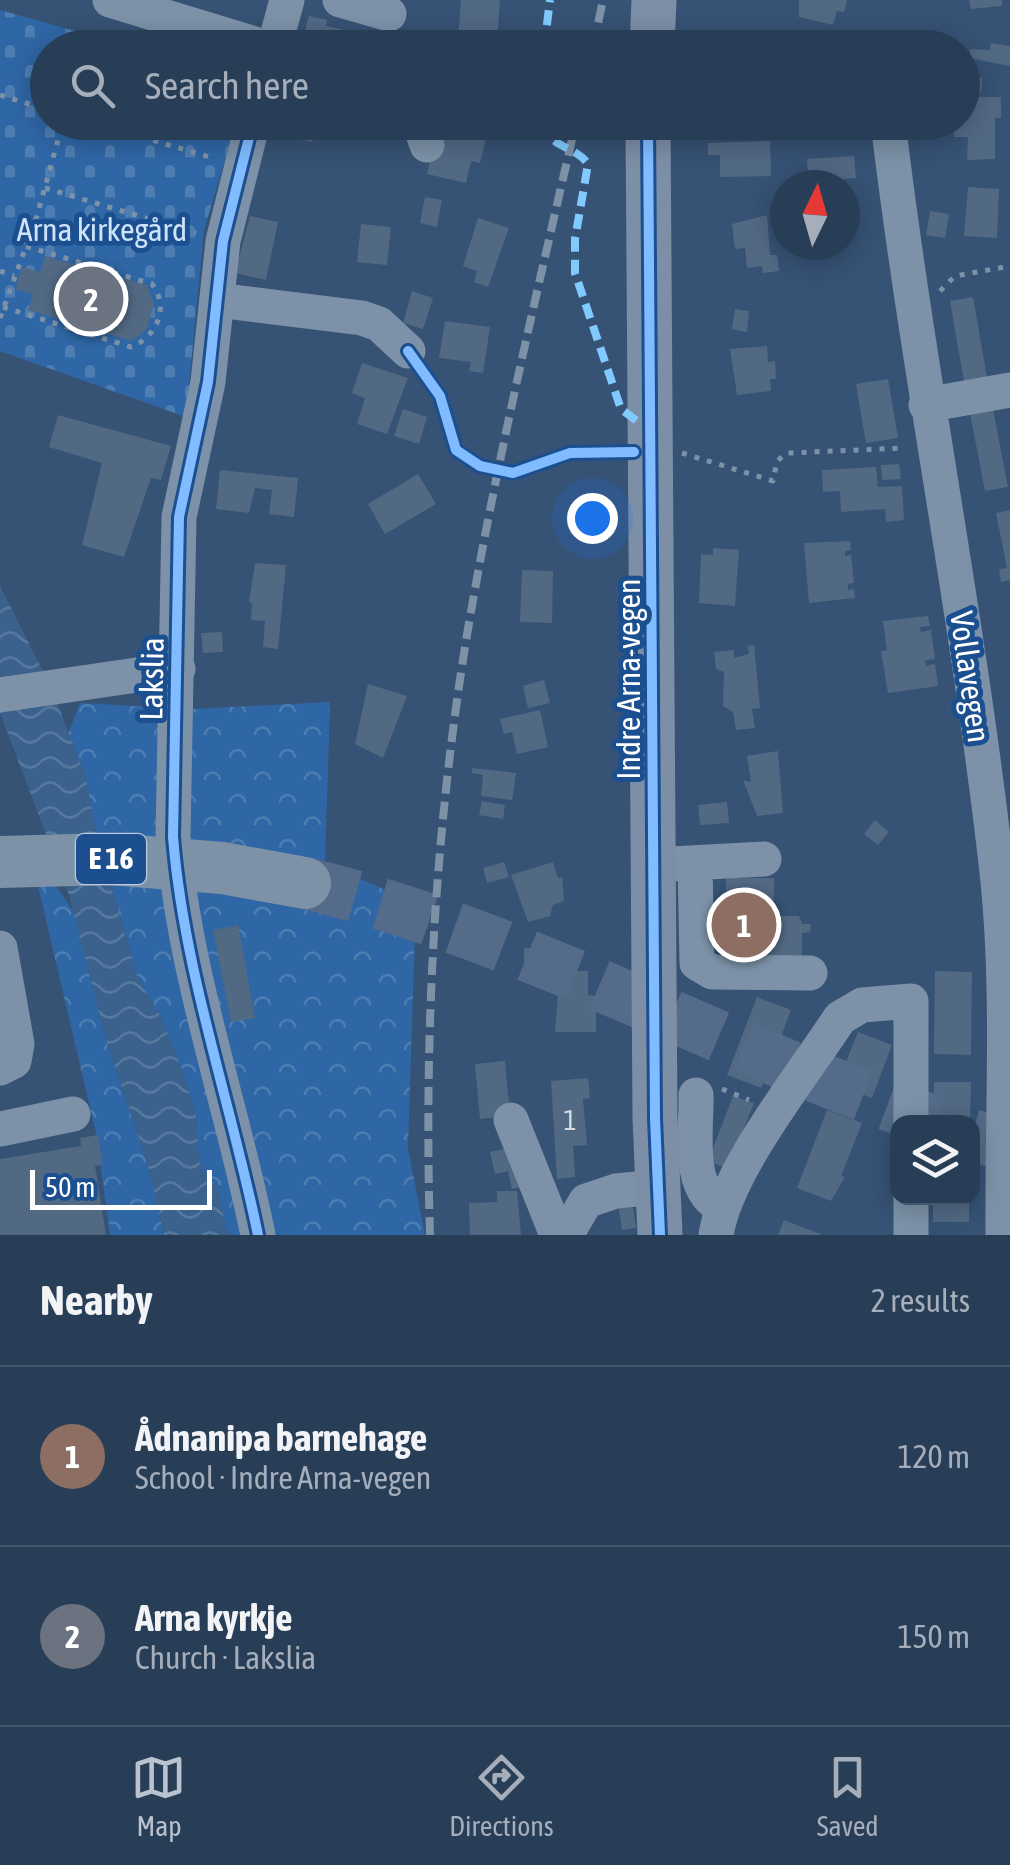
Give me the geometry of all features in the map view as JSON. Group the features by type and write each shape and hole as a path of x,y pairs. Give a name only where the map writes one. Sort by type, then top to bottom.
{"highway":[{"name":"E 16","path":"0,862 111,859 222,868 305,883"}],"main road":[{"path":"653,30 654,0"},
{"name":"Indre Arna-vegen","path":"649,140 675,864 656,1187 660,1235"}],"street":[{"path":"110,0 211,30"},
{"path":"277,30 287,0"},
{"path":"340,0 389,21"},
{"name":"Lakslia","path":"248,140 223,241 206,396 179,517 173,837 177,886 198,995 240,1149 258,1235"},
{"name":"Vollavegen","path":"890,140 910,314 968,651 997,876 1003,1235"},
{"path":"217,300 362,318 378,324 408,351"},
{"path":"926,404 1010,390"},
{"path":"0,694 178,670"},
{"path":"764,859 675,864 697,964 712,972 810,973"},
{"path":"0,948 16,1044 14,1061 0,1068"},
{"path":"696,1095 698,1181 720,1221 840,1018 862,1005 911,1001 911,1115"},
{"path":"0,1129 73,1114"},
{"path":"511,1120 557,1235"},
{"path":"566,1235 586,1201 616,1191 656,1187"},
{"path":"911,1205 911,1235"}],"path":[{"path":"0,96 30,105"},
{"path":"0,318 58,140"},
{"path":"152,140 241,166"},
{"path":"45,188 223,241"},
{"path":"4,307 131,346 142,342 161,314 161,302 152,284 26,246"},
{"path":"910,314 934,300 955,276 1010,266"},
{"path":"0,272 14,276"},
{"path":"693,457 773,481 777,461 787,453 903,449"}],"green space":[{"name":"Arna kirkegård","path":"0,10 71,30 30,30 30,140 231,140 204,230 186,417 0,351"},
{"path":"330,702 325,864 416,903 408,1148 425,1235 227,1235 219,1192 199,1162 196,1117 183,1073 162,1019 138,979 68,734 80,703 191,709"},
{"path":"52,881 74,912 107,1043 148,1165 164,1235 110,1235 96,1133 38,886"}],"water":[{"path":"0,586 50,685 85,774 98,842 138,978 162,1019 183,1073 196,1117 199,1162 219,1192 227,1235 164,1235 148,1165 107,1043 69,895 0,713"}],"building":[{"path":"461,0 500,0 498,30 459,30"},
{"path":"799,0 847,0 844,12 837,11 833,25 799,17"},
{"path":"969,0 1002,0 1002,6 971,9"},
{"path":"309,16 327,20 326,26 344,30 305,30"},
{"path":"991,43 1010,46 1010,66 980,60 980,50 990,50"},
{"path":"980,97 1001,97 1001,118 995,118 995,159 967,160 968,140 980,140"},
{"path":"435,140 486,140 480,163 471,161 466,183 427,174"},
{"path":"770,141 770,176 720,177 720,155 708,155 708,143"},
{"path":"854,156 855,170 808,170 807,159"},
{"path":"968,187 999,189 997,238 964,236"},
{"path":"425,197 442,200 437,227 420,223"},
{"path":"930,211 949,214 945,238 926,235"},
{"path":"767,215 770,260 778,260 779,271 763,273 762,266 747,268 745,248 735,249 732,224"},
{"path":"250,216 278,222 266,280 235,273"},
{"path":"478,218 509,228 488,287 474,282 477,271 463,266"},
{"path":"361,224 391,227 387,265 357,262"},
{"path":"45,256 147,285 154,304 147,329 131,341 28,310 33,294 15,289 22,267 40,272"},
{"path":"412,291 433,298 423,329 403,323"},
{"path":"973,297 988,383 965,387 950,301"},
{"path":"735,309 749,311 747,332 732,329"},
{"path":"445,321 490,327 483,373 469,371 471,362 439,358"},
{"path":"767,346 768,362 775,361 776,379 770,379 771,391 737,395 730,349"},
{"path":"362,363 408,378 387,434 357,424 365,398 352,393"},
{"path":"888,379 898,438 866,443 856,384"},
{"path":"992,404 1008,487 985,491 969,408"},
{"path":"403,409 427,417 419,444 394,436"},
{"path":"58,415 171,446 161,480 151,478 124,557 82,545 102,463 49,447"},
{"path":"899,464 901,479 882,480 881,465"},
{"path":"876,467 878,487 902,486 904,520 886,522 885,509 841,512 840,491 823,492 822,470"},
{"path":"220,470 298,478 294,517 269,514 272,490 255,488 249,513 216,509"},
{"path":"418,474 436,504 385,534 368,504"},
{"path":"1010,510 1010,580 1001,582 999,569 1007,568 996,513"},
{"path":"850,541 851,550 845,551 845,556 851,555 854,583 848,584 848,590 854,589 855,598 809,603 804,543"},
{"path":"713,548 739,550 735,606 699,603 701,554 713,555"},
{"path":"255,563 286,565 278,649 263,647 265,621 251,620 249,603"},
{"path":"522,570 553,571 552,623 520,622"},
{"path":"928,616 930,626 920,627 921,632 931,630 935,659 925,661 926,666 935,664 938,686 888,693 881,651 887,650 883,621"},
{"path":"222,632 223,652 203,653 201,633"},
{"path":"754,645 760,708 752,709 755,728 736,730 733,712 723,706 724,672 716,669 714,652 734,650 734,658 749,654 748,646"},
{"path":"544,680 550,703 528,708 523,686"},
{"path":"368,684 407,696 383,758 355,744"},
{"path":"540,710 548,747 517,754 512,732 504,734 500,719"},
{"path":"778,751 783,813 757,816 743,780 751,782 747,756"},
{"path":"472,768 516,773 512,800 481,796 483,775 472,773"},
{"path":"482,801 505,805 503,819 479,815"},
{"path":"727,802 729,823 700,825 698,805"},
{"path":"875,820 889,832 878,845 864,834"},
{"path":"504,862 509,877 487,883 483,868"},
{"path":"553,862 558,878 562,877 564,901 553,905 550,916 528,922 511,875"},
{"path":"726,878 774,878 774,916 799,916 802,924 811,924 810,932 802,933 802,959 725,960"},
{"path":"238,925 255,1018 231,1022 213,930"},
{"path":"524,948 549,948 549,968 524,968"},
{"path":"560,971 588,971 588,995 595,996 596,1003 596,1032 555,1032"},
{"path":"935,971 972,972 971,1055 934,1054"},
{"path":"757,997 791,1010 774,1055 782,1058 774,1076 767,1074 761,1088 727,1075"},
{"path":"858,1032 892,1045 872,1098 837,1084"},
{"path":"505,1061 510,1116 480,1119 475,1064"},
{"path":"588,1078 590,1098 583,1099 587,1145 573,1146 575,1177 557,1179 551,1081"},
{"path":"934,1082 971,1082 970,1115 933,1115"},
{"path":"733,1096 754,1103 728,1169 708,1161"},
{"path":"827,1110 862,1123 841,1176 845,1177 831,1201 797,1188"},
{"path":"98,1135 102,1165 95,1166 106,1235 0,1235 0,1159 81,1146 80,1138"},
{"path":"516,1146 525,1186 512,1189 508,1171 495,1174 490,1152"},
{"path":"497,1191 517,1191 521,1235 470,1235 469,1203 497,1202"},
{"path":"618,1202 633,1208 636,1228 622,1230"},
{"path":"933,1205 969,1205 969,1222 933,1222"},
{"path":"784,1220 823,1235 778,1235"}],"tunnel":[{"path":"305,883 466,932 917,1115"},
{"path":"980,1137 1010,1146"}],"railway":[{"path":"597,30 603,0"},
{"path":"430,1235 430,1014 454,720 489,515 572,140"}],"marked path":[{"path":"546,30 550,0"},
{"path":"554,140 588,164 575,239 575,273 621,409 637,421"}],"cycle path":[{"path":"248,140 223,241 208,382 179,517 173,837 187,938 258,1235"},
{"path":"648,140 655,1118 660,1235"},
{"path":"408,351 440,396 456,450 480,466 513,473 570,453 634,452"}],"place":[{"name":"Arna kyrkje","path":"91,299"},
{"name":"Ådnanipa barnehage","path":"744,925"}]}
